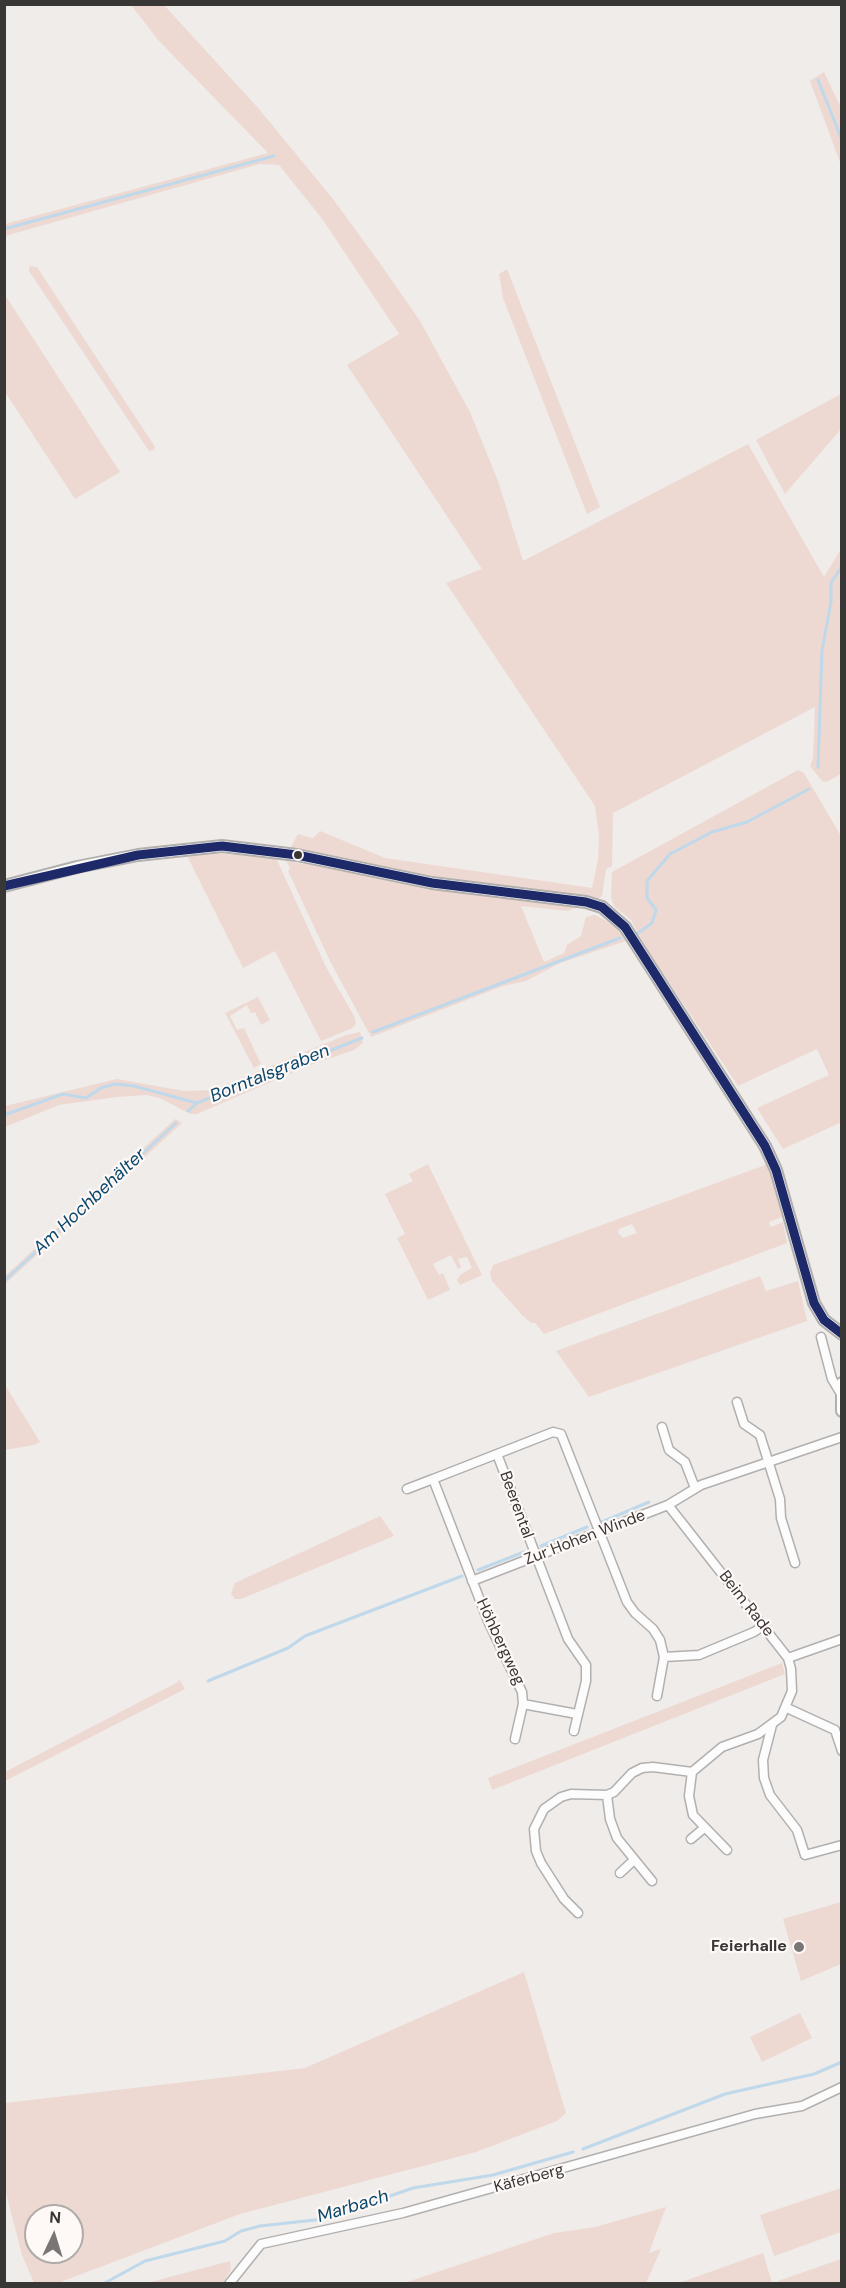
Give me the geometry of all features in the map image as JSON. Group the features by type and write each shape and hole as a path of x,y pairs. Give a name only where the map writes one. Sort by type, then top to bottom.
{"street":[{"path":"4,886 77,867 128,857 222,846 297,855 432,883 586,902 602,907 625,927 765,1146 776,1170 814,1303 825,1320 842,1334"},
{"path":"822,1337 832,1379 841,1388 842,1411"},
{"path":"737,1402 744,1424 760,1435 769,1461 795,1563"},
{"path":"662,1427 669,1450 685,1462 694,1488"},
{"name":"Beerental","path":"407,1489 553,1432 561,1434 598,1533"},
{"name":"Zur Hohen Winde","path":"472,1581 668,1505 694,1488 842,1437"},
{"name":"Beerental","path":"497,1454 536,1557"},
{"path":"432,1479 472,1581"},
{"name":"Beim Rade","path":"668,1505 788,1658"},
{"path":"598,1533 627,1602 656,1634 664,1657 657,1696"},
{"path":"536,1557 568,1639 586,1665 586,1681 574,1731"},
{"name":"Höhbergweg","path":"472,1581 511,1671 521,1688 523,1704 515,1739"},
{"path":"664,1657 699,1655 763,1626"},
{"path":"727,1850 696,1821 690,1803 692,1772 722,1747 758,1734 772,1725 787,1708 793,1686 788,1658 842,1639"},
{"name":"Höhbergweg","path":"523,1704 577,1714"},
{"path":"787,1708 832,1728 836,1732 842,1751"},
{"path":"772,1725 763,1760 764,1778 770,1795 797,1830 805,1855 842,1845"},
{"path":"578,1913 564,1899 536,1851 534,1829 544,1809 561,1797 571,1794 607,1795 614,1792 633,1773 642,1768 653,1767 692,1772"},
{"path":"607,1795 614,1832 652,1881"},
{"path":"691,1839 703,1829"},
{"path":"620,1873 634,1860"},
{"name":"Käferberg","path":"230,2283 261,2244 403,2212 755,2114 802,2106 842,2087"}],"shaded area":[{"path":"131,5 164,5 259,109 333,199 379,262 420,321 470,412 498,481 523,561 748,444 824,577 841,549 841,774 826,782 822,781 810,766 813,758 815,707 613,813 612,866 606,869 602,896 598,899 432,878 290,849 298,834 313,838 320,831 385,858 592,888 598,860 599,836 595,806 446,583 482,569 347,365 399,334 323,220 279,165 260,164 5,236 5,224 268,153 159,41"},
{"path":"824,72 841,108 841,165 810,81"},
{"path":"30,266 37,267 155,447 154,450 149,451 29,271"},
{"path":"507,269 600,507 587,514 503,298 499,274"},
{"path":"5,295 120,472 75,499 5,392"},
{"path":"841,394 841,429 785,494 756,440"},
{"path":"798,770 804,773 841,836 842,1122 783,1149 757,1108 829,1075 817,1049 738,1086 647,949 631,920 614,906 611,898 612,872"},
{"path":"212,853 276,858 326,967 354,1016 356,1023 353,1028 321,1041 275,951 243,968 187,856"},
{"path":"286,861 304,864 308,862 433,889 578,907 568,911 521,906 544,962 564,953 567,945 581,936 586,917 595,915 608,922 620,932 626,941 560,963 526,981 503,986 371,1037 331,963 288,871 290,868"},
{"path":"258,997 270,1020 261,1025 255,1012 251,1013 247,1005 230,1016 237,1030 244,1028 261,1064 254,1068 225,1013"},
{"path":"360,1032 363,1043 354,1050 310,1065 197,1114 190,1114 160,1098 146,1095 59,1105 5,1127 5,1106 117,1079 184,1091 213,1090 346,1035"},
{"path":"175,1119 182,1123 5,1284 5,1276"},
{"path":"428,1164 482,1275 460,1285 457,1280 460,1275 472,1268 467,1257 458,1259 461,1267 458,1269 451,1255 433,1264 439,1275 443,1273 450,1290 428,1300 397,1238 405,1234 385,1194 413,1181 409,1174"},
{"path":"768,1164 782,1217 769,1222 771,1227 783,1222 787,1243 544,1334 535,1323 531,1323 523,1316 492,1281 490,1273 493,1265","holes":["632,1224 637,1233 623,1238 618,1233 619,1229"]},
{"path":"760,1276 766,1291 798,1281 807,1321 589,1397 556,1351"},
{"path":"5,1385 40,1442 5,1450"},
{"path":"380,1516 394,1536 241,1599 235,1599 231,1594 235,1583"},
{"path":"782,1663 785,1674 492,1790 488,1778"},
{"path":"179,1679 185,1689 5,1781 5,1772 178,1682"},
{"path":"841,1902 841,1964 801,1981 783,1919"},
{"path":"524,1972 566,2113 557,2121 476,2152 240,2214 58,2283 34,2283 26,2264 84,2264 84,2204 24,2204 24,2260 5,2189 5,2103 305,2068"},
{"path":"800,2013 812,2038 762,2062 750,2037"},
{"path":"841,2188 841,2232 774,2256 760,2215"},
{"path":"666,2207 649,2253 661,2249 646,2283 404,2283 554,2233 595,2227"},
{"path":"763,2253 772,2283 679,2283"},
{"path":"841,2259 841,2283 779,2283 778,2281"},
{"path":"230,2261 231,2269 223,2283 147,2283"}],"waterway":[{"path":"818,80 842,140"},
{"path":"4,229 274,156"},
{"name":"Borntalsgraben","path":"818,767 822,650 831,602 831,583 842,566"},
{"name":"Borntalsgraben","path":"638,933 652,923 656,910 647,898 647,881 670,854 712,832 747,822 809,789"},
{"name":"Borntalsgraben","path":"373,1032 620,938"},
{"name":"Borntalsgraben","path":"4,1115 63,1094 86,1098 101,1088 115,1084 134,1086 197,1103 362,1038"},
{"name":"Am Hochbehälter","path":"188,1111 197,1103"},
{"name":"Am Hochbehälter","path":"4,1281 176,1123"},
{"path":"602,1522 649,1502"},
{"path":"541,1546 587,1527"},
{"path":"478,1570 524,1552"},
{"path":"208,1681 288,1648 305,1636 462,1576"},
{"name":"Marbach","path":"583,2149 725,2094 814,2074 842,2062"},
{"name":"Marbach","path":"103,2284 145,2261 225,2241 241,2231 260,2226 324,2219 413,2188 493,2175 573,2152"}],"transit line":[{"path":"4,886 138,855 222,846 297,855 432,883 586,902 602,907 625,927 765,1146 776,1170 814,1303 824,1320 842,1334"}],"place":[{"name":"Feierhalle","path":"799,1947"}]}
